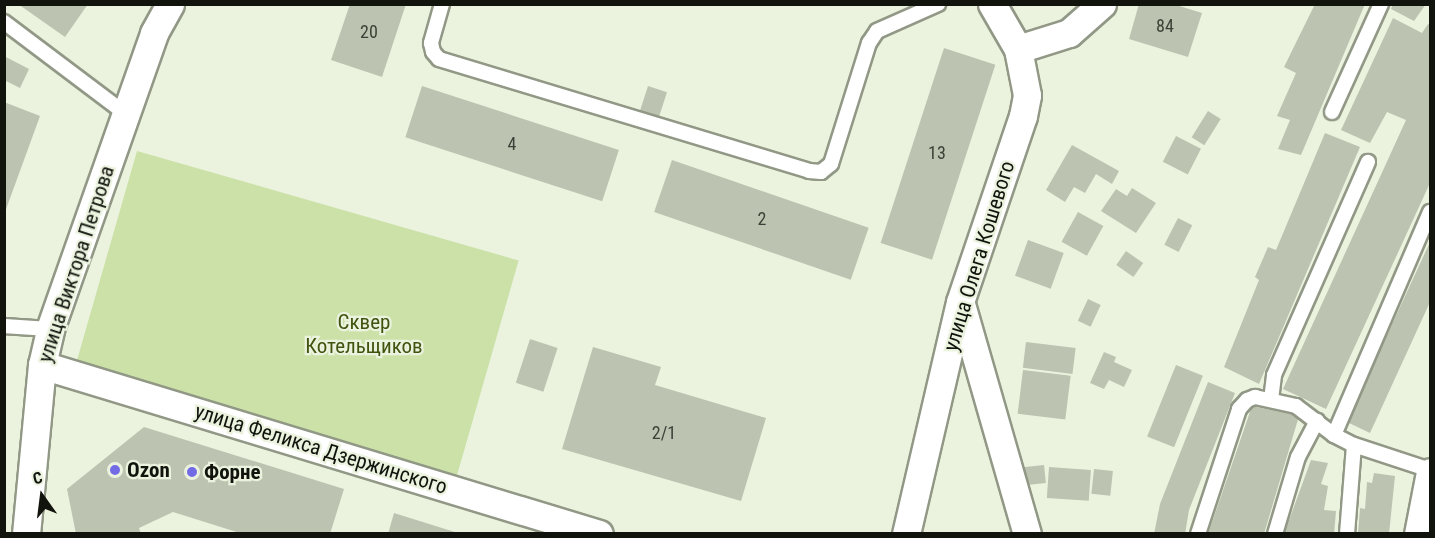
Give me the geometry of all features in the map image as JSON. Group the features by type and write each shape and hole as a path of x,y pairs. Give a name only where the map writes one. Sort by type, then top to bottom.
{"street":[{"name":"улица Виктора Петрова","path":"26,534 42,365 50,329 154,33 170,4"},
{"name":"улица Олега Кошевого","path":"906,534 960,303 1023,116 1027,95 1018,49 992,4"},
{"path":"1018,49 1069,33 1102,4"},
{"path":"960,303 1026,534"},
{"name":"улица Феликса Дзержинского","path":"42,365 599,534"},
{"path":"1418,534 1431,471"}],"lane":[{"path":"442,4 430,43 439,59 809,171 821,172 831,164 869,43 877,31 938,4"},
{"path":"1332,112 1381,4"},
{"path":"4,22 126,114"},
{"path":"1271,400 1274,375 1368,162"},
{"path":"1334,435 1431,212"},
{"path":"4,326 50,329"},
{"path":"1197,534 1239,409 1247,400 1256,397 1296,406 1334,435 1354,445 1431,471"},
{"path":"1275,534 1298,457 1317,421"},
{"path":"1347,534 1354,445"}],"green space":[{"name":"Сквер Котельщиков","path":"137,151 519,260 456,478 75,368"}],"building":[{"path":"18,4 88,4 65,37"},
{"path":"350,4 406,4 382,77 331,60"},
{"path":"1139,4 1173,4 1202,13 1188,57 1129,39"},
{"path":"1315,4 1365,4 1301,155 1278,149 1290,120 1277,116 1296,73 1284,67"},
{"path":"1393,4 1426,4 1414,21 1391,9"},
{"path":"1393,18 1422,33 1428,24 1430,25 1430,183 1326,409 1283,389 1406,120 1387,112 1370,143 1341,130"},
{"path":"944,48 995,65 932,260 881,243"},
{"path":"4,56 29,69 20,88 4,80"},
{"path":"422,86 619,150 602,201 405,137"},
{"path":"648,86 667,92 659,118 640,112"},
{"path":"4,102 40,116 5,212 4,212"},
{"path":"1208,111 1221,119 1204,145 1192,137"},
{"path":"1325,133 1360,147 1259,384 1224,367 1259,280 1255,277 1268,247 1276,250"},
{"path":"1176,136 1201,149 1188,175 1163,162"},
{"path":"1072,145 1119,171 1112,184 1096,174 1085,193 1074,187 1065,202 1046,190"},
{"path":"672,160 869,228 851,280 654,212"},
{"path":"1132,188 1156,203 1136,233 1101,211 1116,189 1127,196"},
{"path":"1078,212 1103,226 1087,256 1062,242"},
{"path":"1178,218 1192,225 1179,252 1164,245"},
{"path":"1028,240 1064,253 1051,289 1015,276"},
{"path":"1430,242 1430,302 1370,433 1347,422"},
{"path":"1126,251 1143,263 1133,277 1116,265"},
{"path":"1088,299 1101,305 1091,327 1078,321"},
{"path":"530,339 558,348 543,392 516,383"},
{"path":"1026,342 1076,348 1072,374 1023,368"},
{"path":"593,347 661,367 655,385 766,418 741,501 562,449"},
{"path":"1104,352 1116,357 1114,362 1132,370 1124,387 1109,380 1104,389 1090,383"},
{"path":"1176,365 1203,376 1174,447 1147,436"},
{"path":"1023,370 1071,376 1065,420 1018,414"},
{"path":"1208,382 1235,393 1189,510 1185,534 1154,534 1160,504"},
{"path":"1252,406 1299,416 1264,534 1208,534"},
{"path":"144,427 344,489 330,534 243,534 173,512 139,528 141,534 76,534 67,489"},
{"path":"1311,460 1328,463 1321,484 1328,486 1324,510 1336,511 1334,534 1284,534"},
{"path":"1044,465 1046,483 1017,486 1015,468"},
{"path":"1049,467 1091,470 1089,501 1047,498"},
{"path":"1094,469 1113,471 1110,496 1091,494"},
{"path":"1374,473 1395,476 1389,534 1358,534 1360,508 1365,509 1367,482 1372,483"},
{"path":"394,513 458,533 458,534 388,534"}],"place":[{"name":"Ozon","path":"115,470"},
{"name":"Форне","path":"192,472"}]}
